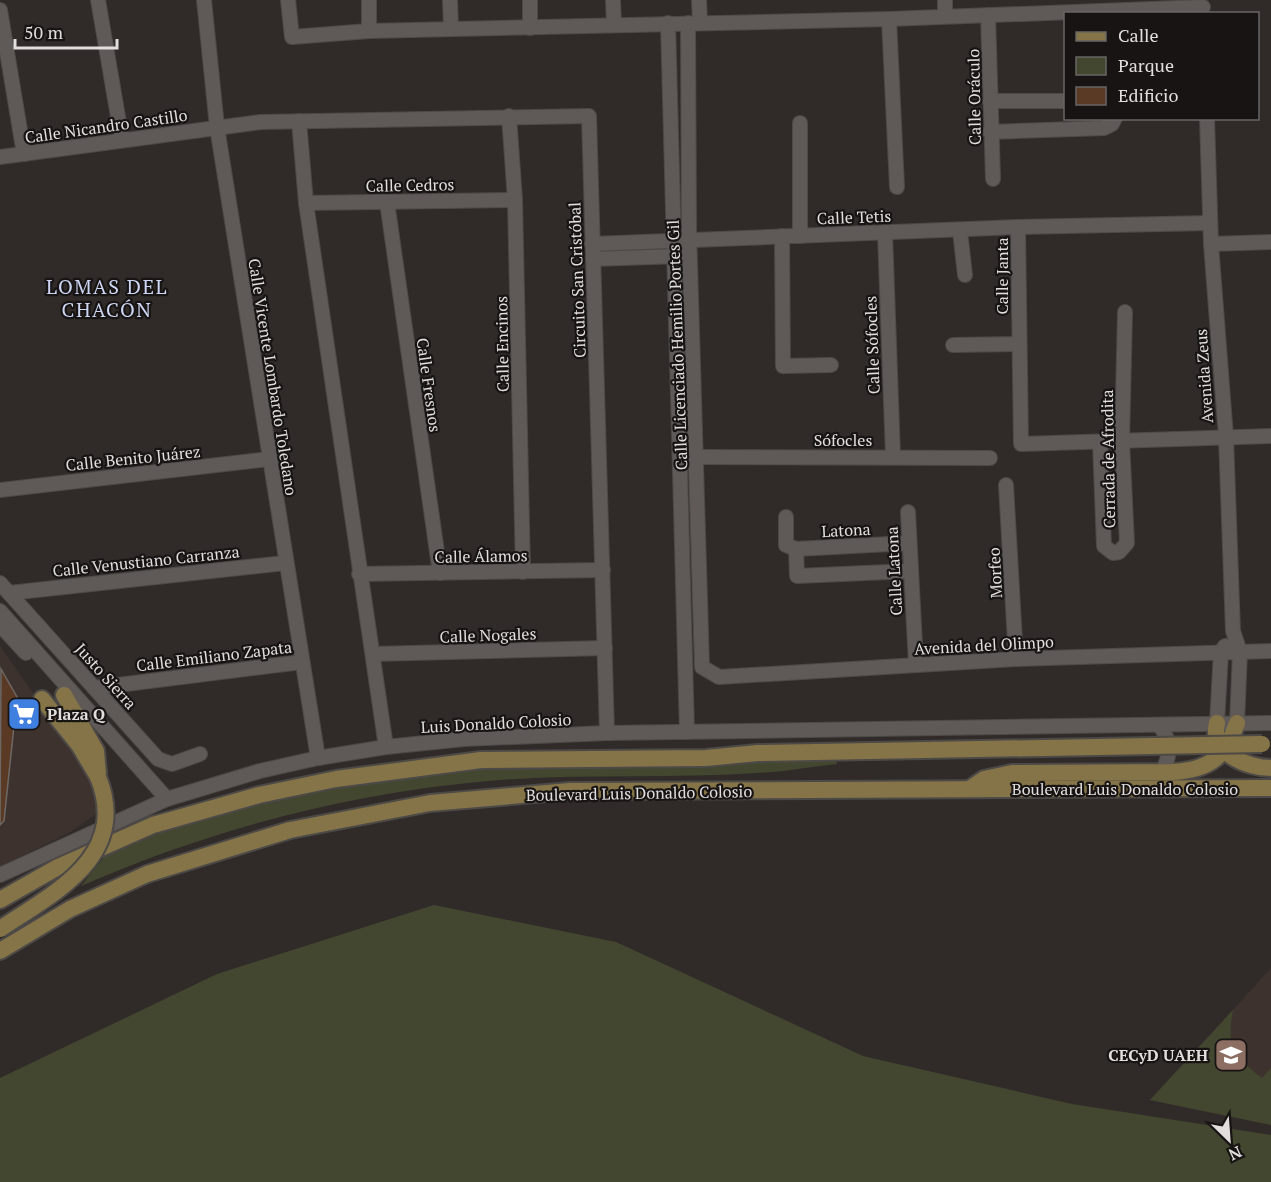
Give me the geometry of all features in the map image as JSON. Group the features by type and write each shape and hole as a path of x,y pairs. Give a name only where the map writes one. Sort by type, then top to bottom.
{"main road":[{"path":"64,695 96,751 98,777"},
{"path":"0,929 76,877 102,838 107,817 104,795 98,777 79,745 42,699"},
{"path":"1217,723 1216,736 1225,750 1242,763 1271,768"},
{"path":"971,789 984,779 1012,773 1162,772 1193,769 1212,761 1225,750 1236,723"},
{"name":"Boulevard Luis Donaldo Colosio","path":"0,900 58,867 153,825 259,795 336,779 481,760 706,758 758,753 1271,744"},
{"name":"Boulevard Luis Donaldo Colosio","path":"0,951 70,909 147,874 290,830 430,803 570,791 1271,788"}],"street":[{"path":"98,0 122,140"},
{"name":"Calle Vicente Lombardo Toledano","path":"204,0 217,127 318,758"},
{"path":"288,0 292,37 369,31 988,15 1031,7 1114,5 1203,7"},
{"path":"369,0 369,31"},
{"path":"450,0 451,29"},
{"path":"530,0 530,28"},
{"path":"613,0 614,25"},
{"name":"Calle Licenciado Hemilio Portes Gil","path":"699,0 694,23 690,256 702,667"},
{"path":"945,0 945,16"},
{"path":"0,10 24,154"},
{"name":"Calle Oráculo","path":"988,15 993,179"},
{"path":"889,19 897,187"},
{"path":"668,23 672,256 687,732"},
{"path":"990,101 1064,101"},
{"name":"Calle Encinos","path":"509,116 515,201 523,572"},
{"name":"Circuito San Cristóbal","path":"217,127 299,121 589,116 608,733"},
{"path":"990,132 1104,129 1114,120"},
{"name":"Avenida Zeus","path":"1207,120 1211,244 1226,437 1233,631 1240,652 1236,723"},
{"path":"299,121 306,203 386,747"},
{"path":"800,123 800,236"},
{"name":"Calle Nicandro Castillo","path":"0,157 217,127"},
{"name":"Calle Fresnos","path":"387,201 440,573"},
{"name":"Calle Cedros","path":"306,203 515,201"},
{"name":"Calle Janta","path":"1100,442 1021,444 1018,227 1210,223"},
{"name":"Calle Tetis","path":"592,252 672,241 1018,227"},
{"path":"960,231 965,275"},
{"name":"Calle Sófocles","path":"885,233 893,456"},
{"path":"782,236 783,366 831,365"},
{"path":"1211,244 1271,242"},
{"path":"592,252 690,256"},
{"name":"Cerrada de Afrodita","path":"1100,442 1104,546 1113,553 1124,549 1127,543 1122,441 1125,312"},
{"path":"953,345 1019,344"},
{"path":"1100,442 1271,436"},
{"name":"Sófocles","path":"696,457 990,458"},
{"name":"Calle Benito Juárez","path":"0,490 269,459"},
{"name":"Morfeo","path":"1006,485 1016,659"},
{"name":"Calle Latona","path":"908,512 916,664"},
{"path":"786,517 797,576 911,571"},
{"name":"Latona","path":"791,547 909,543"},
{"name":"Calle Venustiano Carranza","path":"5,588 285,562"},
{"name":"Calle Álamos","path":"359,574 603,570"},
{"name":"Justo Sierra","path":"5,588 158,759 172,764 200,754"},
{"path":"0,611 167,798"},
{"path":"0,626 64,695"},
{"path":"1217,723 1221,652 1233,631"},
{"name":"Calle Nogales","path":"372,654 605,648"},
{"name":"Avenida del Olimpo","path":"702,667 719,677 1016,659 1271,651"},
{"name":"Calle Emiliano Zapata","path":"94,688 302,662"},
{"name":"Luis Donaldo Colosio","path":"0,874 167,798 260,771 318,758 386,747 464,739 608,733 1271,723"},
{"path":"1159,725 1166,736 1169,749 1162,772"}],"shaded area":[{"name":"Plaza Q","path":"0,646 95,781 100,811 72,831 0,867"},
{"name":"CECyD UAEH","path":"1271,968 1271,1125 1150,1100 1233,1010"}],"green space":[{"path":"758,759 836,760 837,764 776,772 723,775 488,781 383,795 331,805 229,831 129,866 81,886 104,857 171,828 259,803 343,783 488,767"},
{"path":"434,905 616,942 863,1056 1072,1104 1271,1135 1271,1182 0,1182 0,1078 217,974"},
{"name":"CECyD UAEH","path":"1233,1010 1231,1033 1234,1050 1262,1078 1271,1068 1271,1125 1150,1100"}],"building":[{"path":"1,669 17,697 4,821 0,825"}],"place":[{"name":"Plaza Q","path":"24,714"},
{"name":"CECyD UAEH","path":"1231,1055"}],"district":[{"name":"LOMAS DEL CHACÓN","path":"107,298"}]}
